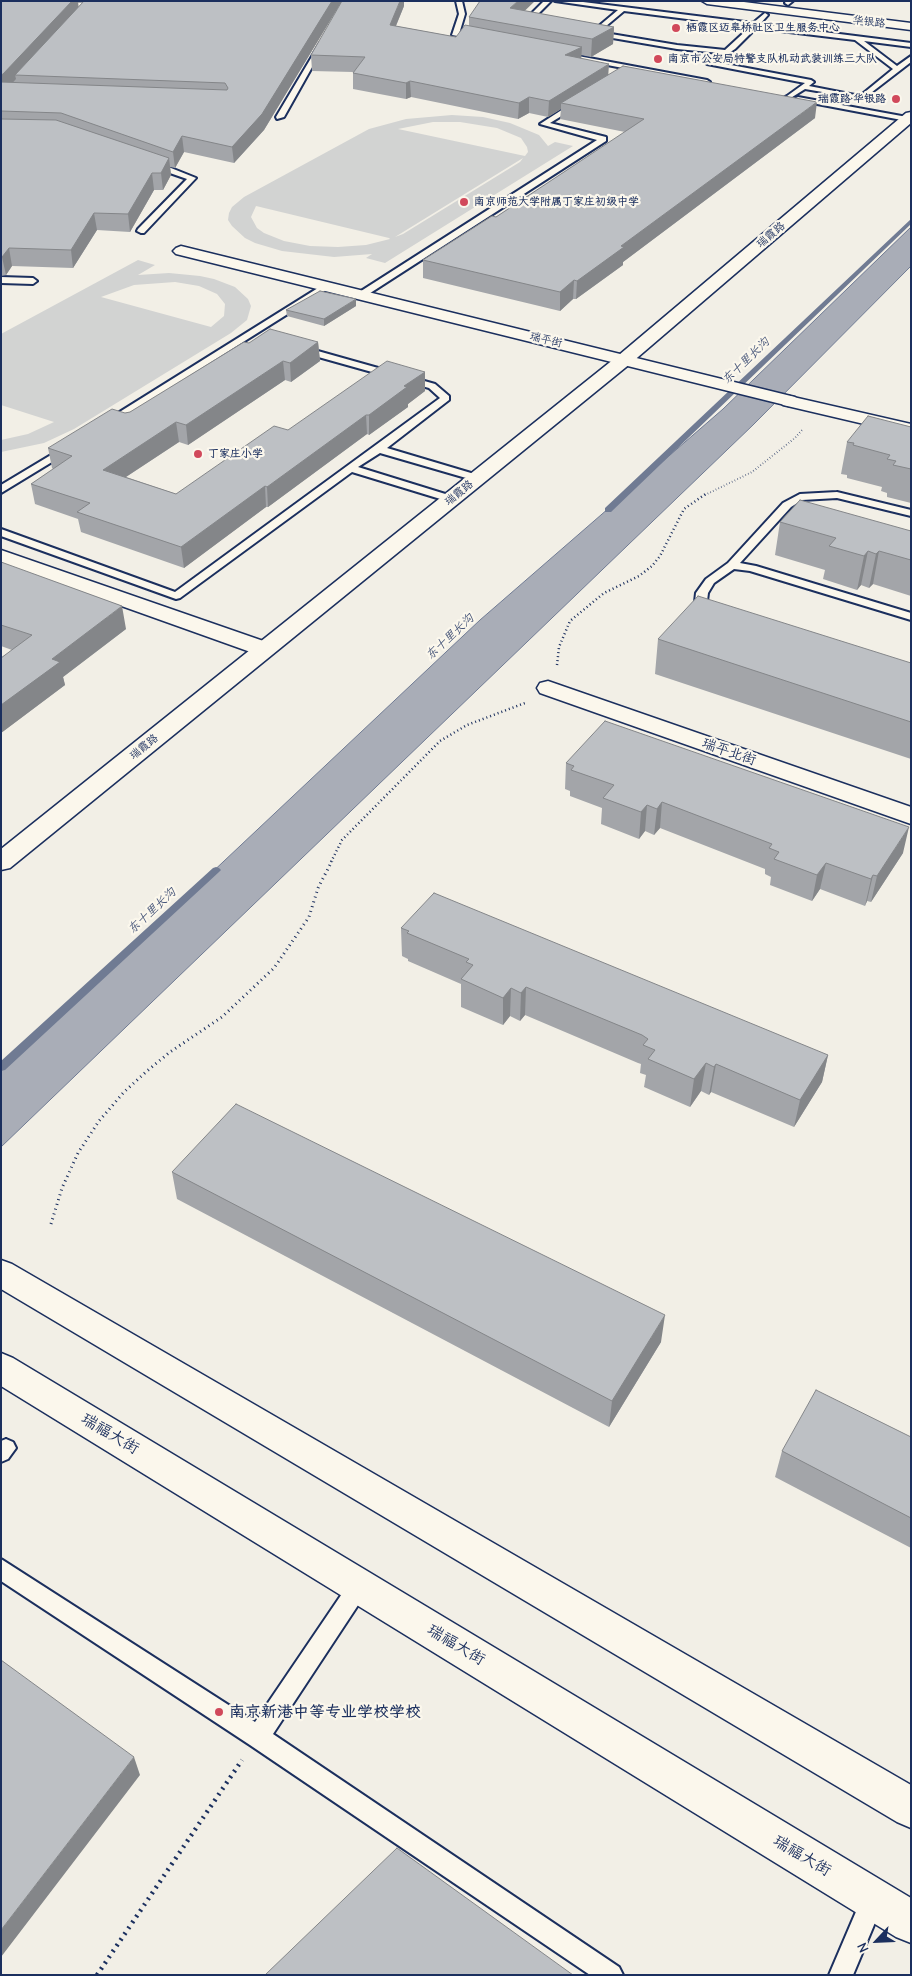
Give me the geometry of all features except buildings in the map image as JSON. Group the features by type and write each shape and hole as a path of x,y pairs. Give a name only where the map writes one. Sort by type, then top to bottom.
{"street":[{"name":"华银路","path":"707,1 911,27"},
{"name":"华银路","path":"774,1 911,17"},
{"name":"瑞霞路","path":"1,862 625,359 909,118"},
{"name":"瑞平街","path":"182,251 911,430"},
{"path":"1,556 264,650"},
{"name":"瑞平北街","path":"548,688 911,816"},
{"path":"1,1273 911,1808"},
{"name":"瑞福大街","path":"1,1368 911,1922"}],"lane":[{"path":"459,1 462,14 455,35 484,40"},
{"path":"537,27 526,22 548,1"},
{"path":"558,1 911,45"},
{"path":"637,11 643,6"},
{"path":"580,36 589,37 623,9"},
{"path":"765,15 733,48 709,63 812,82 789,97"},
{"path":"594,33 677,47 726,52"},
{"path":"280,117 327,34"},
{"path":"856,38 897,69"},
{"path":"550,52 712,83"},
{"path":"803,87 861,98 911,58"},
{"path":"627,73 635,68"},
{"path":"780,95 909,118"},
{"path":"361,295 603,138 544,124 585,99"},
{"path":"141,231 192,178 145,162"},
{"path":"1,280 33,281"},
{"path":"100,428 253,336 326,286"},
{"path":"1,532 176,596 350,468 379,449 446,398 432,386 294,348"},
{"path":"1,490 75,443"},
{"path":"379,449 477,478"},
{"path":"350,468 451,499"},
{"path":"721,615 713,612 701,602 702,593 716,576 732,565 786,505 800,497 819,494 837,495 911,514"},
{"path":"732,565 752,568 911,617"},
{"path":"1,1569 258,1737 610,1975"},
{"path":"258,1737 359,1586"},
{"path":"841,1975 873,1899"}],"path":[{"path":"51,1224 62,1188 78,1153 99,1121 124,1092 146,1071 170,1052 222,1017 274,968 308,917 318,888 342,840 440,741 467,725 542,695 554,681 559,647 570,622 604,593 639,576 652,566 660,556 684,509 710,491 752,472 795,438 809,423"},
{"path":"97,1975 258,1737"}],"shaded area":[{"path":"452,115 483,117 510,123 539,135 548,146 555,142 573,146 385,263 366,258 372,254 334,257 282,251 245,238 228,220 232,207 244,197 369,129 406,119","holes":["433,122 460,122 497,128 521,138 528,152 525,156 398,129","523,158 520,162 403,234 395,237","256,206 390,239 366,245 310,246 284,241 264,233 257,228 251,217"]},
{"path":"911,227 911,266 753,425 1,1147 1,1071 480,620 723,409"},
{"path":"138,260 155,265 138,275 169,273 214,279 235,287 248,299 251,306 247,320 231,333 74,429 44,443 1,452 1,440 28,434 54,422 1,405 1,334","holes":["175,282 199,286 217,294 225,304 224,316 211,327 101,297 134,285"]}],"waterway":[{"name":"东十里长沟","path":"608,510 911,221"},
{"name":"东十里长沟","path":"1,1067 216,870"}],"place":[{"name":"栖霞区迈皋桥社区卫生服务中心","path":"676,28"},
{"name":"南京市公安局特警支队机动武装训练三大队","path":"658,59"},
{"name":"瑞霞路·华银路","path":"896,99"},
{"name":"南京师范大学附属丁家庄初级中学","path":"464,202"},
{"name":"丁家庄小学","path":"198,454"},
{"name":"南京新港中等专业学校学校","path":"219,1712"}]}
